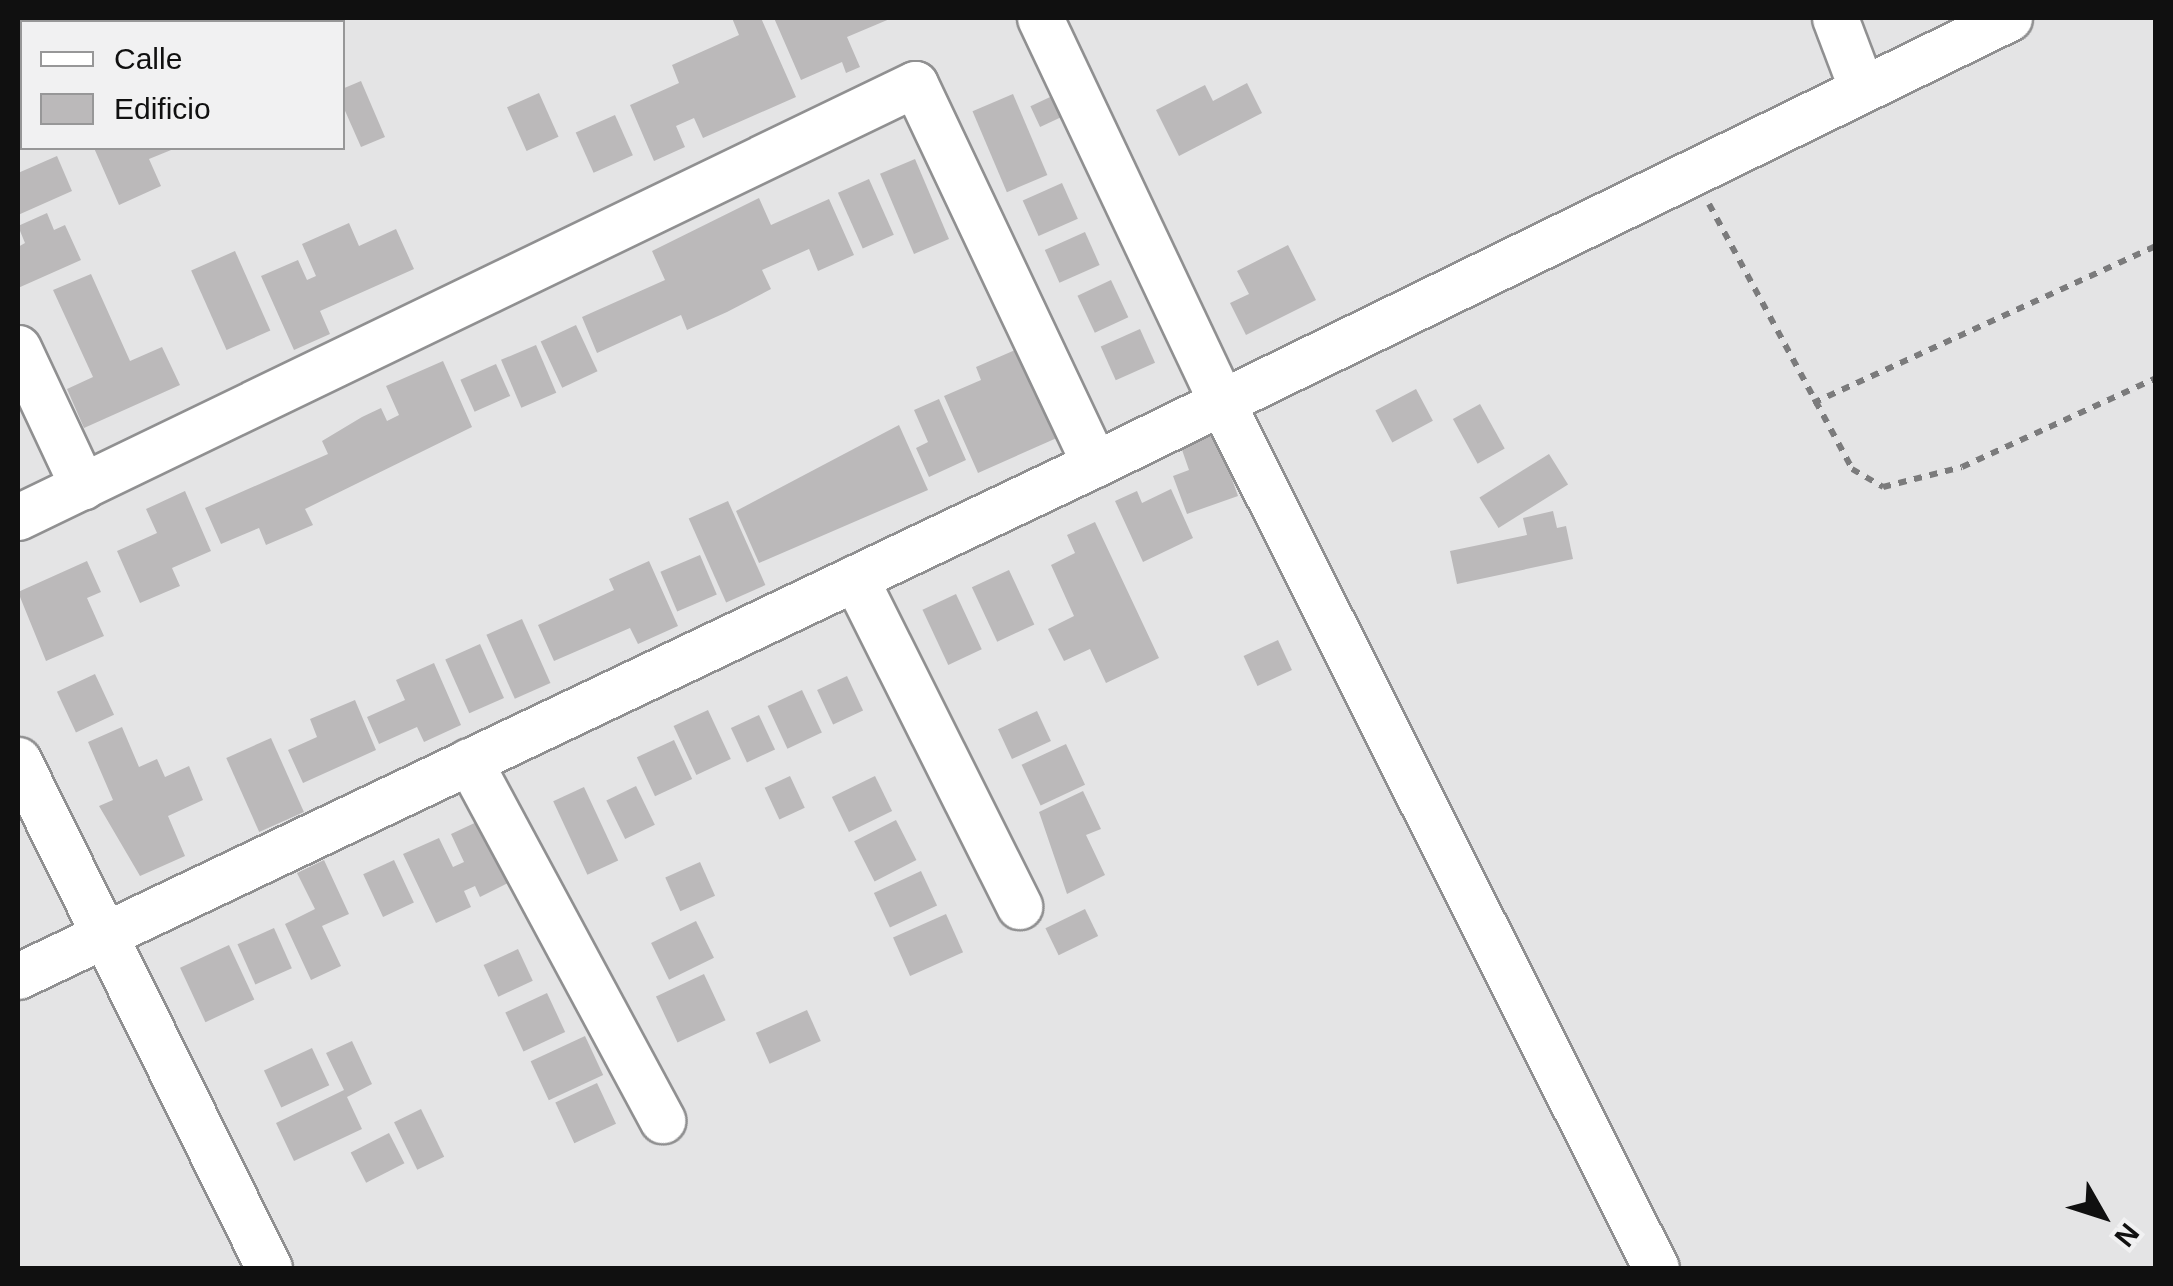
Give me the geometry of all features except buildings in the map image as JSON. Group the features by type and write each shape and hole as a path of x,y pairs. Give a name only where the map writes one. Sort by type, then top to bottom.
{"street":[{"path":"1040,18 1222,401 1656,1268"},
{"path":"1835,18 1862,89"},
{"path":"18,976 1095,464 2009,18"},
{"path":"18,517 915,84 1095,464"},
{"path":"18,348 83,487"},
{"path":"855,578 1018,906"},
{"path":"18,760 100,937 269,1268"},
{"path":"469,761 662,1120"}],"path":[{"path":"1692,172 1813,403 1852,469 1883,486 1906,486 2156,378"},
{"path":"1813,403 2156,246"}]}
